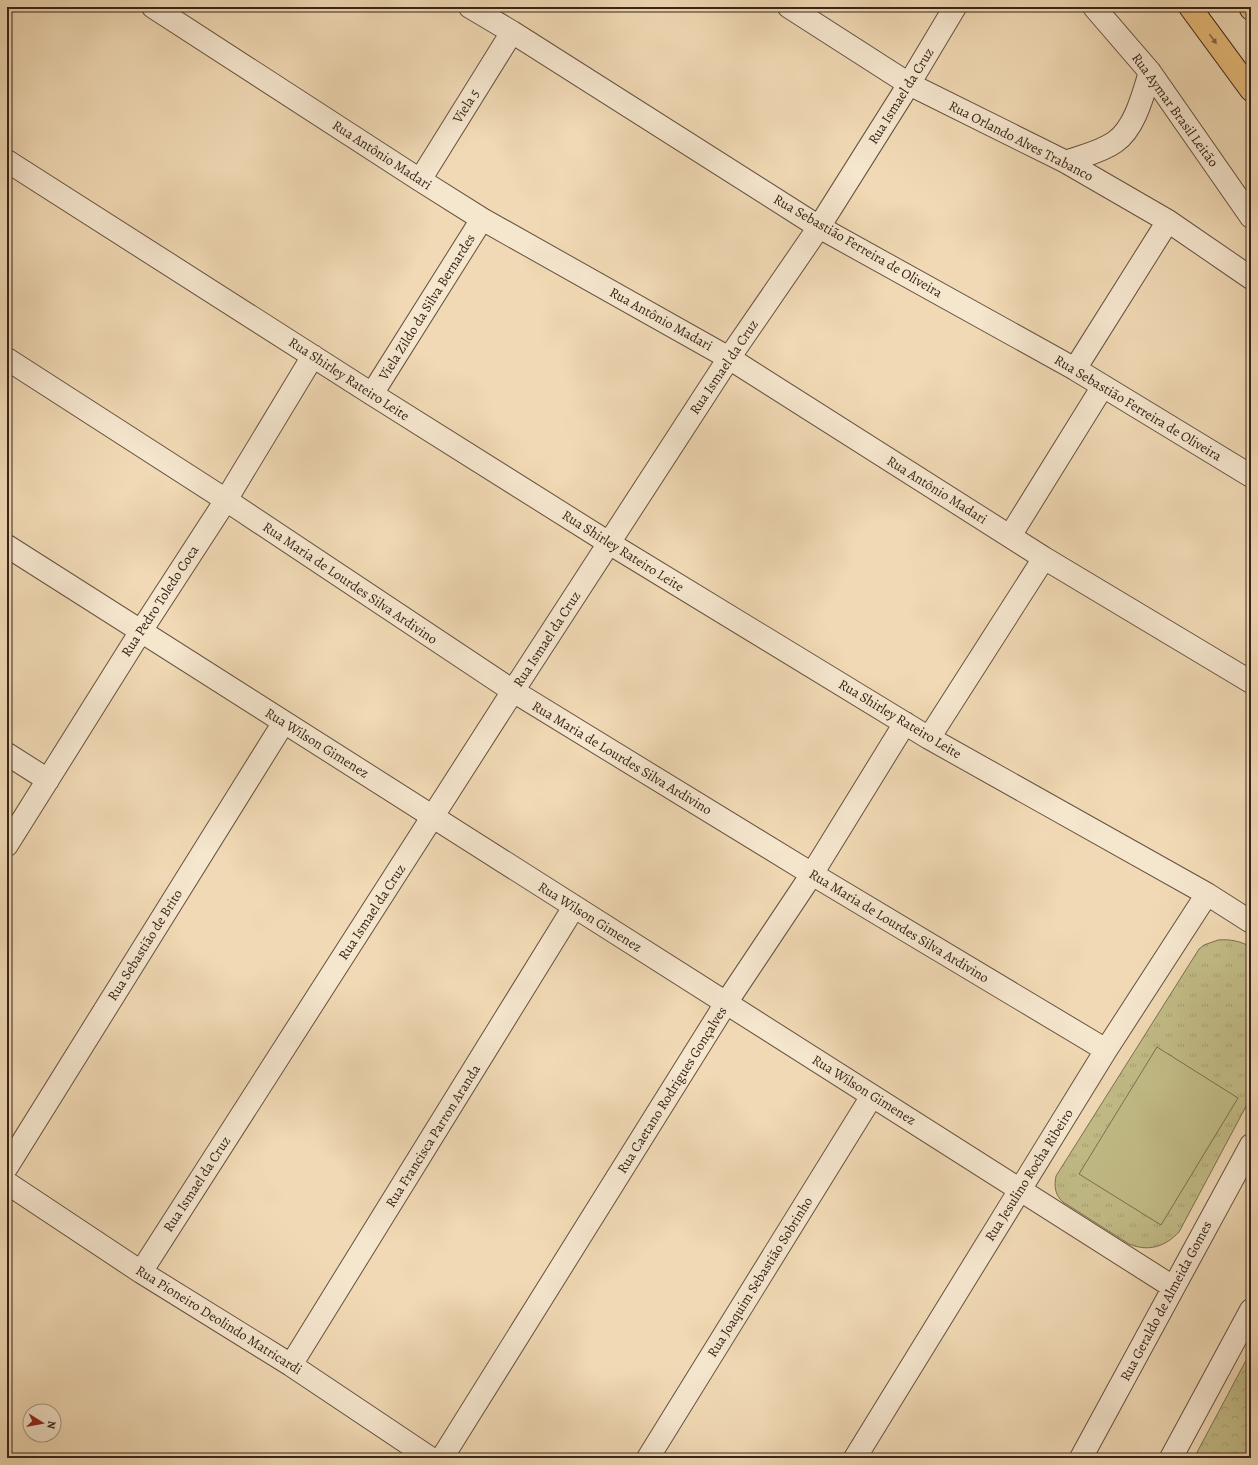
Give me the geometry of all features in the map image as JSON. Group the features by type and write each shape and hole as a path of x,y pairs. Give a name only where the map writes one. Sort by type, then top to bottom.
{"main road":[{"path":"1190,7 1251,90"}],"street":[{"name":"Rua Antônio Madari","path":"153,7 482,219 729,358 1044,558 1251,682"},
{"name":"Rua Orlando Alves Trabanco","path":"789,7 909,84 1066,162 1168,221 1251,278"},
{"name":"Rua Ismael da Cruz","path":"141,1272 513,691 729,358 819,227 909,84 955,7"},
{"name":"Rua Aymar Brasil Leitão","path":"1094,7 1150,72 1251,217"},
{"name":"Rua Sebastião Ferreira de Oliveira","path":"478,9 819,227 1075,369 1251,476"},
{"name":"Viela 5","path":"420,180 512,32"},
{"path":"1066,162 1099,151 1115,143 1124,134 1142,99 1150,72"},
{"name":"Rua Shirley Rateiro Leite","path":"7,161 372,394 610,543 905,724 1207,894 1251,922"},
{"name":"Viela Zildo da Silva Bernardes","path":"372,394 482,219"},
{"path":"1075,369 1168,221"},
{"name":"Rua Pedro Toledo Coca","path":"7,846 141,631 226,500 313,356"},
{"name":"Rua Maria de Lourdes Silva Ardivino","path":"7,359 226,500 513,691 812,874 1106,1050"},
{"path":"1010,536 1103,386"},
{"name":"Rua Wilson Gimenez","path":"7,546 1173,1287"},
{"path":"930,738 1044,558"},
{"name":"Rua Sebastião de Brito","path":"7,1168 284,722"},
{"name":"Rua Caetano Rodrigues Gonçalves","path":"442,1458 726,1003 812,874 905,724"},
{"path":"7,754 48,780"},
{"name":"Rua Jesulino Rocha Ribeiro","path":"855,1458 1106,1050 1207,894"},
{"name":"Rua Francisca Parron Aranda","path":"291,1365 574,906"},
{"name":"Rua Joaquim Sebastião Sobrinho","path":"648,1458 872,1096"},
{"name":"Rua Geraldo de Almeida Gomes","path":"1081,1458 1251,1145"},
{"name":"Rua Pioneiro Deolindo Matricardi","path":"7,1183 141,1272 291,1365 430,1458"},
{"path":"1171,1458 1251,1310"}],"green space":[{"path":"1218,940 1235,941 1251,947 1251,1097 1179,1232 1168,1241 1156,1247 1143,1248 1129,1244 1063,1202 1058,1197 1056,1190 1056,1176 1199,949 1204,945"},
{"path":"1157,1047 1238,1098 1161,1225 1079,1174"},
{"path":"1251,1351 1251,1458 1194,1458"}]}
